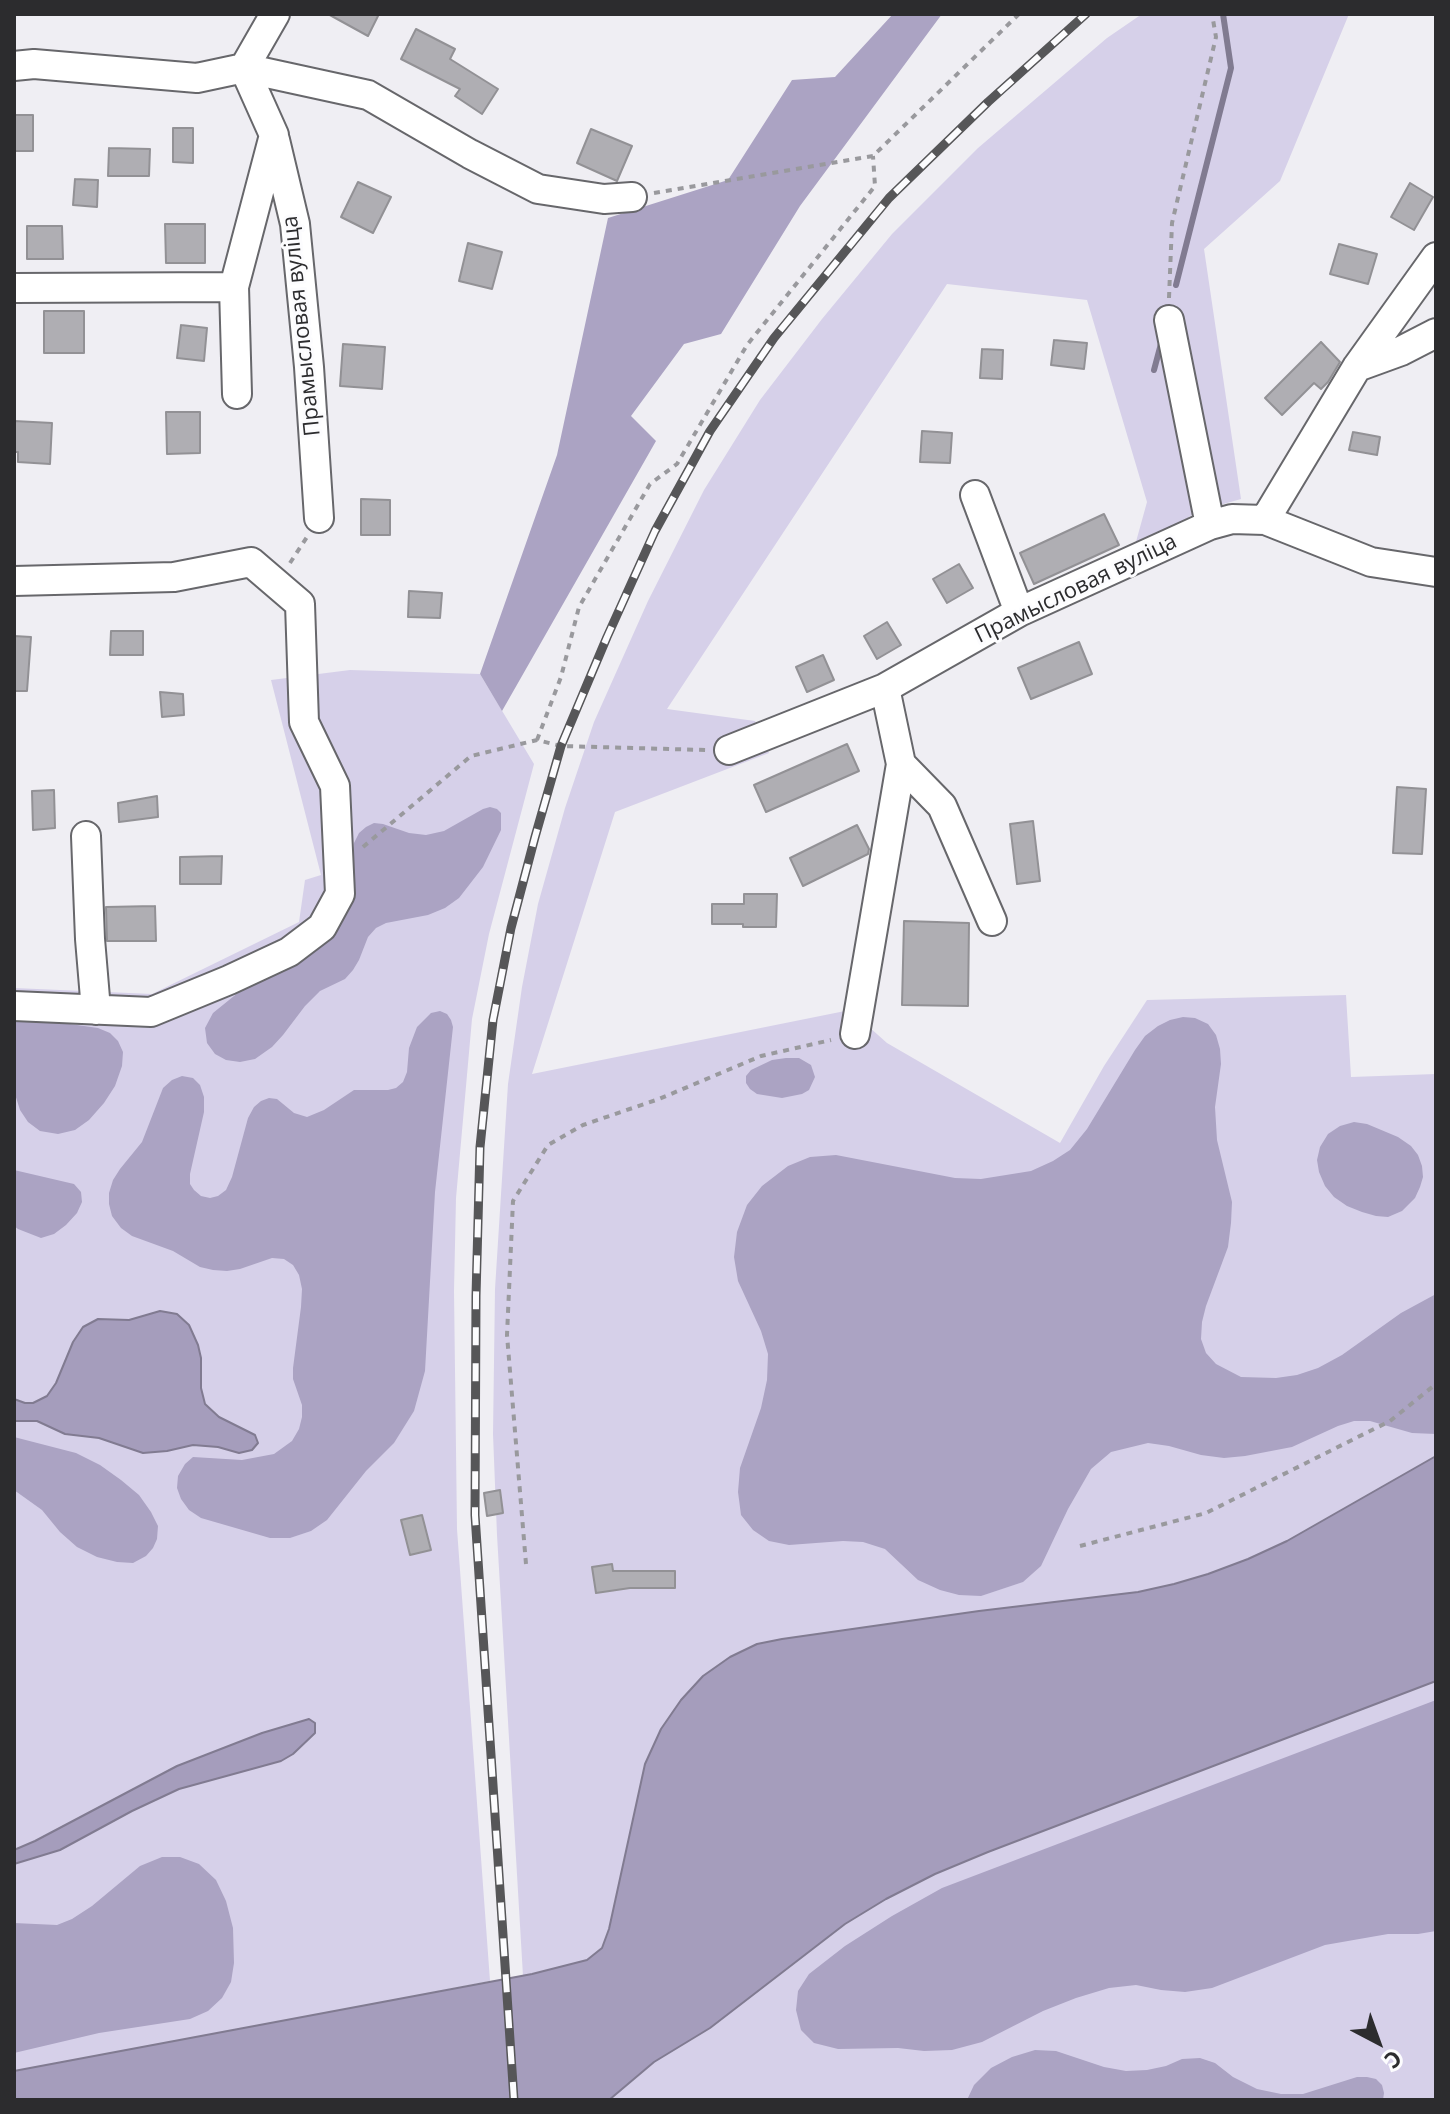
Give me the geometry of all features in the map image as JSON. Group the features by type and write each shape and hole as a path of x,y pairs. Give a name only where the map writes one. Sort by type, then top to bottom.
{"street":[{"path":"244,68 275,14"},
{"path":"14,66 34,64 197,78 244,68 368,95 538,189 604,199 632,197"},
{"name":"Прамысловая вуліца","path":"244,68 274,135 295,224 319,518"},
{"name":"Прамысловая вуліца","path":"237,394 234,287 274,135"},
{"path":"1265,520 1357,367 1436,257"},
{"path":"14,288 234,287"},
{"path":"1169,320 1210,525"},
{"path":"1357,367 1401,351 1436,333"},
{"path":"975,495 1019,612"},
{"name":"Прамысловая вуліца","path":"729,750 885,688 1019,612 1210,525 1232,519 1265,520 1371,562 1436,572"},
{"path":"14,581 174,577 251,562 300,604 304,722 335,786 340,894 322,927 289,952 151,1012 14,1006"},
{"path":"855,1034 901,764 885,688"},
{"path":"901,764 942,806 992,921"},
{"path":"86,836 96,1010"}],"path":[{"path":"632,197 873,156 1019,14"},
{"path":"1169,320 1172,223 1216,37 1212,14"},
{"path":"537,740 561,677 579,607 610,553 650,484 677,464 747,345 875,186 873,156"},
{"path":"276,584 319,518"},
{"path":"339,867 471,756 537,740 561,746 729,750"},
{"path":"526,1564 507,1335 513,1201 548,1145 583,1125 659,1099 761,1056 855,1034"},
{"path":"1080,1546 1206,1513 1390,1421 1436,1384"}],"shaded area":[{"path":"893,14 942,14 800,206 721,334 684,344 631,416 656,441 502,711 480,674 557,455 608,218 728,180 792,80 835,77"},
{"path":"1142,14 1349,14 1280,181 1204,249 1241,499 1199,511 1134,549 1147,502 1087,300 947,284 667,709 755,721 769,753 615,812 532,1074 850,1010 887,1043 1060,1143 1104,1066 1147,1000 1346,995 1351,1077 1436,1074 1436,1456 1287,1541 1248,1559 1174,1584 1138,1592 979,1611 757,1644 645,1764 609,1929 602,1948 577,1964 523,1976 497,1535 493,1434 495,1289 508,1084 522,987 538,904 565,808 594,722 648,601 704,490 760,400 892,234 978,148 1107,38"},
{"path":"350,670 480,674 534,764 489,934 472,1019 456,1198 457,1529 490,1981 14,2071 14,988 152,994 299,922 305,880 321,875 271,680"},
{"path":"490,807 501,813 501,830 483,867 459,898 428,915 386,923 376,928 345,979 320,991 272,1047 255,1059 240,1062 215,1054 207,1043 205,1028 213,1013 255,979 344,896 354,843 359,833 374,823 426,835 444,831"},
{"path":"440,1011 447,1014 453,1027 435,1192 425,1371 414,1411 394,1443 366,1471 327,1520 311,1531 290,1538 270,1538 201,1518 189,1510 177,1488 178,1476 185,1464 193,1457 242,1460 274,1454 292,1441 299,1429 302,1405 293,1379 293,1368 301,1307 299,1275 293,1265 284,1259 272,1258 227,1271 200,1267 173,1251 132,1236 112,1216 109,1193 113,1180 142,1142 163,1088 182,1076 193,1078 200,1085 204,1097 190,1184 201,1196 218,1196 226,1190 232,1177 248,1118 261,1101 277,1099 294,1113 307,1117 354,1090 396,1088 407,1072 409,1048 417,1027 431,1013"},
{"path":"14,1016 98,1028 118,1041 123,1052 115,1086 89,1120 75,1130 58,1134 40,1131 28,1122 20,1110 14,1091"},
{"path":"1183,1017 1208,1024 1216,1035 1220,1049 1215,1107 1217,1140 1232,1202 1228,1247 1202,1322 1201,1339 1206,1353 1216,1364 1241,1377 1297,1375 1342,1355 1401,1313 1436,1294 1436,1434 1412,1433 1370,1421 1354,1421 1292,1447 1245,1456 1224,1458 1201,1455 1148,1443 1111,1452 1091,1469 1041,1566 1023,1582 981,1596 959,1595 918,1580 885,1549 863,1542 789,1545 769,1541 753,1530 741,1515 738,1492 740,1468 761,1408 768,1354 738,1281 734,1257 737,1232 747,1205 762,1186 788,1166 810,1157 836,1155 955,1178 981,1179 1031,1171 1070,1150 1087,1129 1145,1036 1170,1020"},
{"path":"799,1058 811,1065 815,1077 809,1090 782,1098 757,1094 750,1089 746,1076 751,1070 772,1060"},
{"path":"1354,1122 1398,1137 1418,1155 1423,1177 1415,1198 1402,1211 1388,1217 1362,1212 1334,1197 1325,1186 1317,1160 1320,1147 1328,1134"},
{"path":"14,1170 74,1184 81,1192 82,1202 77,1213 54,1234 41,1238 18,1229 14,1226"},
{"path":"160,1311 177,1314 189,1325 201,1358 201,1388 205,1404 219,1417 255,1435 258,1443 252,1450 239,1453 193,1445 143,1453 99,1438 65,1434 37,1421 14,1421 14,1399 33,1403 47,1396 83,1327 98,1319 129,1320"},
{"path":"14,1437 76,1453 121,1480 139,1495 158,1526 153,1548 133,1563 97,1557 77,1547 42,1510 14,1490"},
{"path":"1436,1456 1436,1681 935,1874 845,1924 710,2028 654,2062 609,2100 14,2100 14,2071 532,1974 587,1960 602,1948 609,1929 645,1764 661,1729 703,1676 730,1657 757,1644 979,1611 1138,1592 1174,1584 1248,1559 1287,1541"},
{"path":"1436,1681 1436,2100 609,2100 654,2062 709,2028 845,1924 935,1874"},
{"path":"1436,1700 1436,1931 1388,1934 1325,1945 1212,1988 1185,1992 1136,1985 1109,1988 1043,2011 982,2042 952,2050 838,2049 814,2043 801,2030 796,2010 798,1991 809,1974 845,1946 942,1888"},
{"path":"309,1719 315,1723 315,1733 281,1761 179,1789 60,1850 14,1864 14,1850 177,1766 262,1733"},
{"path":"162,1857 180,1857 199,1864 216,1880 226,1901 233,1928 234,1963 231,1982 222,1998 208,2011 190,2019 99,2033 14,2053 14,1923 57,1925 72,1919 140,1866"},
{"path":"1035,2050 1056,2051 1126,2071 1147,2070 1182,2059 1200,2058 1215,2063 1233,2077 1257,2089 1281,2094 1303,2094 1357,2077 1367,2077 1376,2079 1384,2093 1383,2100 967,2100 974,2085 991,2068"}],"building":[{"path":"328,14 379,14 368,36"},
{"path":"416,29 455,49 450,59 498,89 482,114 455,96 460,89 401,59"},
{"path":"14,115 33,115 33,151 14,151"},
{"path":"173,128 193,128 193,163 173,162"},
{"path":"591,129 632,146 617,181 577,163"},
{"path":"109,148 150,149 149,176 108,176"},
{"path":"75,179 98,180 97,207 73,205"},
{"path":"358,182 391,197 373,233 341,217"},
{"path":"1410,183 1433,197 1414,230 1391,217"},
{"path":"165,224 205,224 205,263 166,263"},
{"path":"27,226 62,226 63,259 27,259"},
{"path":"468,243 502,252 492,289 459,281"},
{"path":"1339,244 1377,254 1368,284 1330,274"},
{"path":"44,311 84,311 84,353 44,353"},
{"path":"181,325 207,328 204,361 177,358"},
{"path":"1054,340 1087,343 1084,369 1051,365"},
{"path":"1321,342 1340,362 1321,389 1314,383 1282,415 1265,398"},
{"path":"343,344 385,347 382,389 340,386"},
{"path":"982,349 1003,350 1002,379 980,378"},
{"path":"166,412 200,412 200,453 167,454"},
{"path":"14,421 52,423 50,464 18,462 18,452 14,452"},
{"path":"922,431 952,433 950,463 920,462"},
{"path":"1353,432 1380,437 1377,455 1349,450"},
{"path":"361,499 390,500 390,535 361,535"},
{"path":"1104,514 1119,545 1034,584 1020,553"},
{"path":"959,564 973,588 947,603 933,579"},
{"path":"409,591 442,593 440,618 408,617"},
{"path":"887,622 901,645 877,659 864,636"},
{"path":"111,631 143,631 143,655 110,655"},
{"path":"14,636 31,637 27,691 14,691"},
{"path":"1079,642 1092,674 1031,699 1018,668"},
{"path":"823,655 834,680 807,692 796,667"},
{"path":"160,692 183,694 184,715 162,717"},
{"path":"847,744 859,771 766,812 754,785"},
{"path":"1397,787 1426,789 1422,854 1393,853"},
{"path":"54,790 55,828 33,830 32,791"},
{"path":"157,796 158,817 119,822 118,803"},
{"path":"1033,821 1040,881 1017,884 1010,824"},
{"path":"857,825 869,849 868,854 803,886 790,858"},
{"path":"222,856 221,884 180,884 180,857"},
{"path":"744,894 777,894 776,927 712,924 712,904 744,904"},
{"path":"155,906 156,941 107,941 106,907"},
{"path":"904,921 969,923 968,1006 902,1005"},
{"path":"500,1490 503,1513 487,1516 484,1493"},
{"path":"422,1515 431,1550 410,1555 401,1520"},
{"path":"612,1564 613,1571 675,1571 675,1588 630,1588 596,1593 592,1567"}],"waterway":[{"path":"1176,285 1231,68 1223,14"},
{"path":"1154,370 1162,340"}],"railway":[{"path":"514,2100 475,1515 476,1296 480,1147 493,1020 511,928 535,837 561,746 607,637 655,531 710,431 774,338 889,198 988,102 1086,14"}]}
